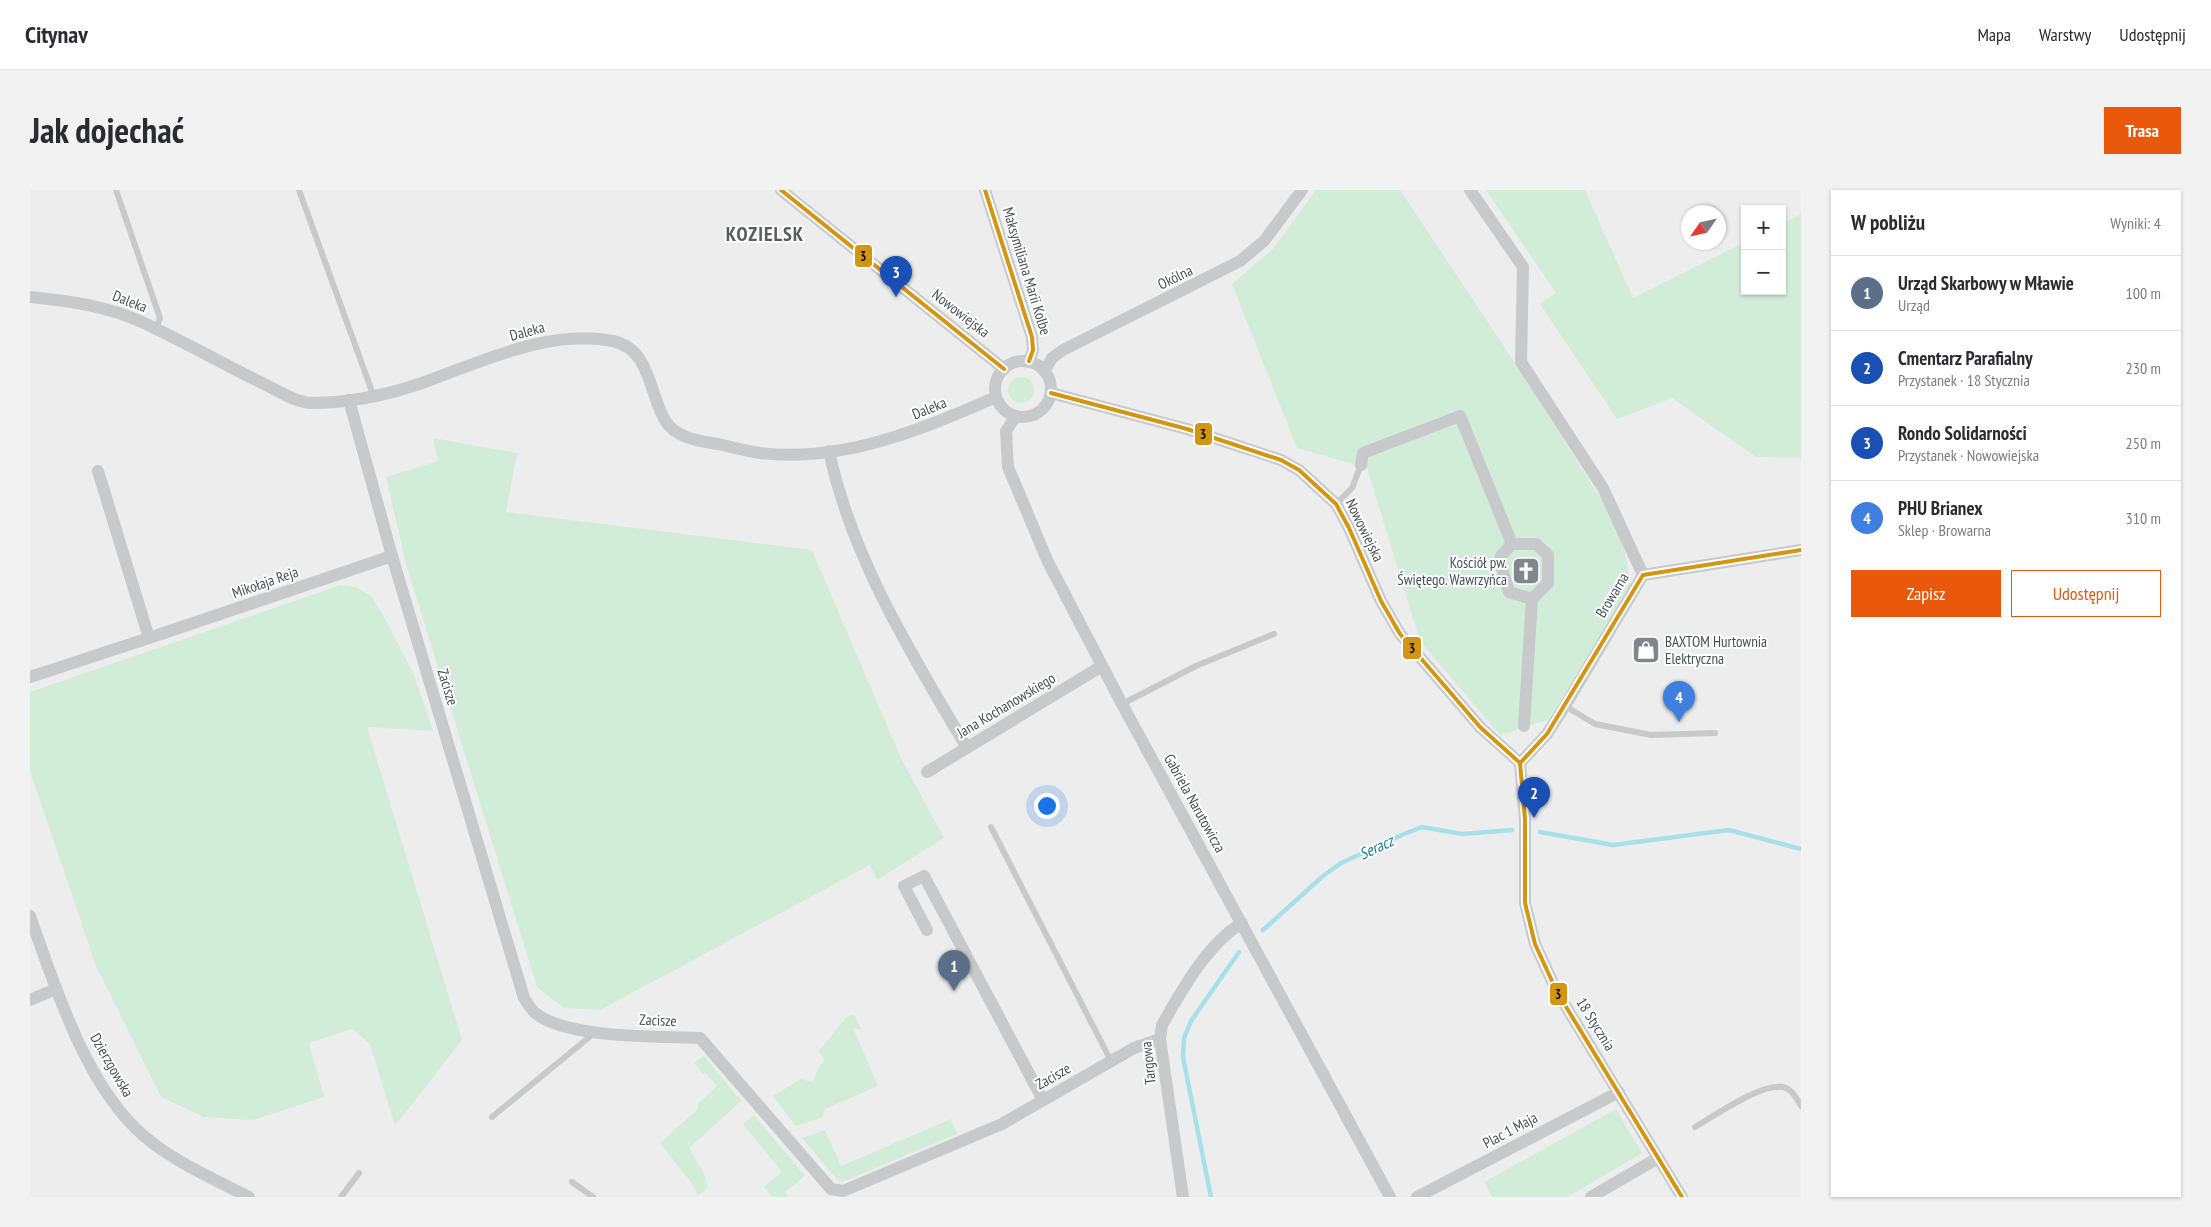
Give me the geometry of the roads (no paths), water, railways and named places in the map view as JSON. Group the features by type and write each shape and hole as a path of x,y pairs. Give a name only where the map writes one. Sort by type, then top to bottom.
{"street":[{"name":"Nowowiejska","path":"781,190 1004,368"},
{"name":"Maksymiliana Marii Kolbe","path":"985,190 1032,337 1033,350 1029,361"},
{"name":"Okólna","path":"1045,370 1052,358 1063,350 1240,261 1264,240 1302,190"},
{"path":"1470,190 1523,267 1521,362 1603,488 1643,575"},
{"name":"Daleka","path":"30,297 110,309 156,329 283,393 309,403 374,397 420,384 489,358 563,338 614,341 629,348 643,364 666,422 680,436 761,453 805,454 850,449 906,434 996,397"},
{"path":"1019,360 1029,361 1045,370 1051,383 1051,393 1046,405 1039,412 1026,417 1016,416 1001,406 996,397 997,378 1004,368 1019,360"},
{"name":"Nowowiejska","path":"1051,393 1187,429 1281,460 1299,470 1336,504 1349,528 1381,601 1400,634 1480,727 1520,763"},
{"name":"Zacisze","path":"349,400 392,556 524,998 535,1012 551,1022 594,1033 700,1038 831,1189 843,1191 1002,1124 1134,1048 1160,1039"},
{"name":"Gabriela Narutowicza","path":"1016,416 1006,431 1005,443 1008,467 1048,562 1122,704 1390,1197"},
{"path":"1361,465 1363,453 1460,416 1512,544"},
{"path":"829,451 836,484 852,531 885,605 966,748"},
{"path":"98,471 149,638"},
{"path":"1524,726 1532,599 1548,583 1548,555 1536,544 1512,544 1501,556 1500,562 1509,592 1532,599"},
{"name":"Browarna","path":"1520,763 1547,734 1643,575 1801,550"},
{"name":"Mikołaja Reja","path":"30,677 392,556"},
{"name":"Jana Kochanowskiego","path":"927,772 1102,666"},
{"name":"18 Stycznia","path":"1520,763 1525,819 1525,903 1535,944 1557,992 1682,1197"},
{"path":"927,930 904,886 924,876 1043,1100"},
{"name":"Dzierzgowska","path":"30,916 56,989 84,1053 112,1104 144,1136 186,1164 249,1197"},
{"name":"Targowa","path":"1183,1197 1160,1039 1162,1025 1212,948 1228,932 1242,924"},
{"path":"30,1000 56,989"},
{"name":"Plac 1 Maja","path":"1417,1197 1618,1092"},
{"path":"1591,1197 1658,1158"}],"lane":[{"path":"116,190 160,318 156,329"},
{"path":"299,190 374,397"},
{"path":"1336,504 1352,488 1361,465"},
{"path":"1122,704 1196,666 1274,634"},
{"path":"1565,706 1595,724 1651,735 1715,733"},
{"path":"992,827 1111,1061"},
{"path":"492,1117 594,1033"},
{"path":"1694,1127 1750,1096 1771,1088 1785,1087 1798,1094 1801,1106"},
{"path":"341,1197 359,1173"},
{"path":"572,1182 593,1197"}],"waterway":[{"name":"Seracz","path":"1263,930 1323,876 1341,863 1404,834 1422,827 1462,834 1512,830"},
{"name":"Seracz","path":"1540,832 1613,845 1729,830 1801,849"},
{"name":"Seracz","path":"1211,1197 1183,1057 1184,1038 1191,1021 1239,952"}],"place":[{"name":"Rondo Solidarności","path":"896,297"},
{"name":"Kościół pw. Świętego. Wawrzyńca","path":"1526,571"},
{"name":"BAXTOM Hurtownia Elektryczna","path":"1646,650"},
{"name":"PHU Brianex","path":"1679,722"},
{"name":"Cmentarz Parafialny","path":"1534,818"},
{"name":"Urząd Skarbowy w Mławie","path":"954,991"}],"district":[{"name":"KOZIELSK","path":"765,234"}]}
